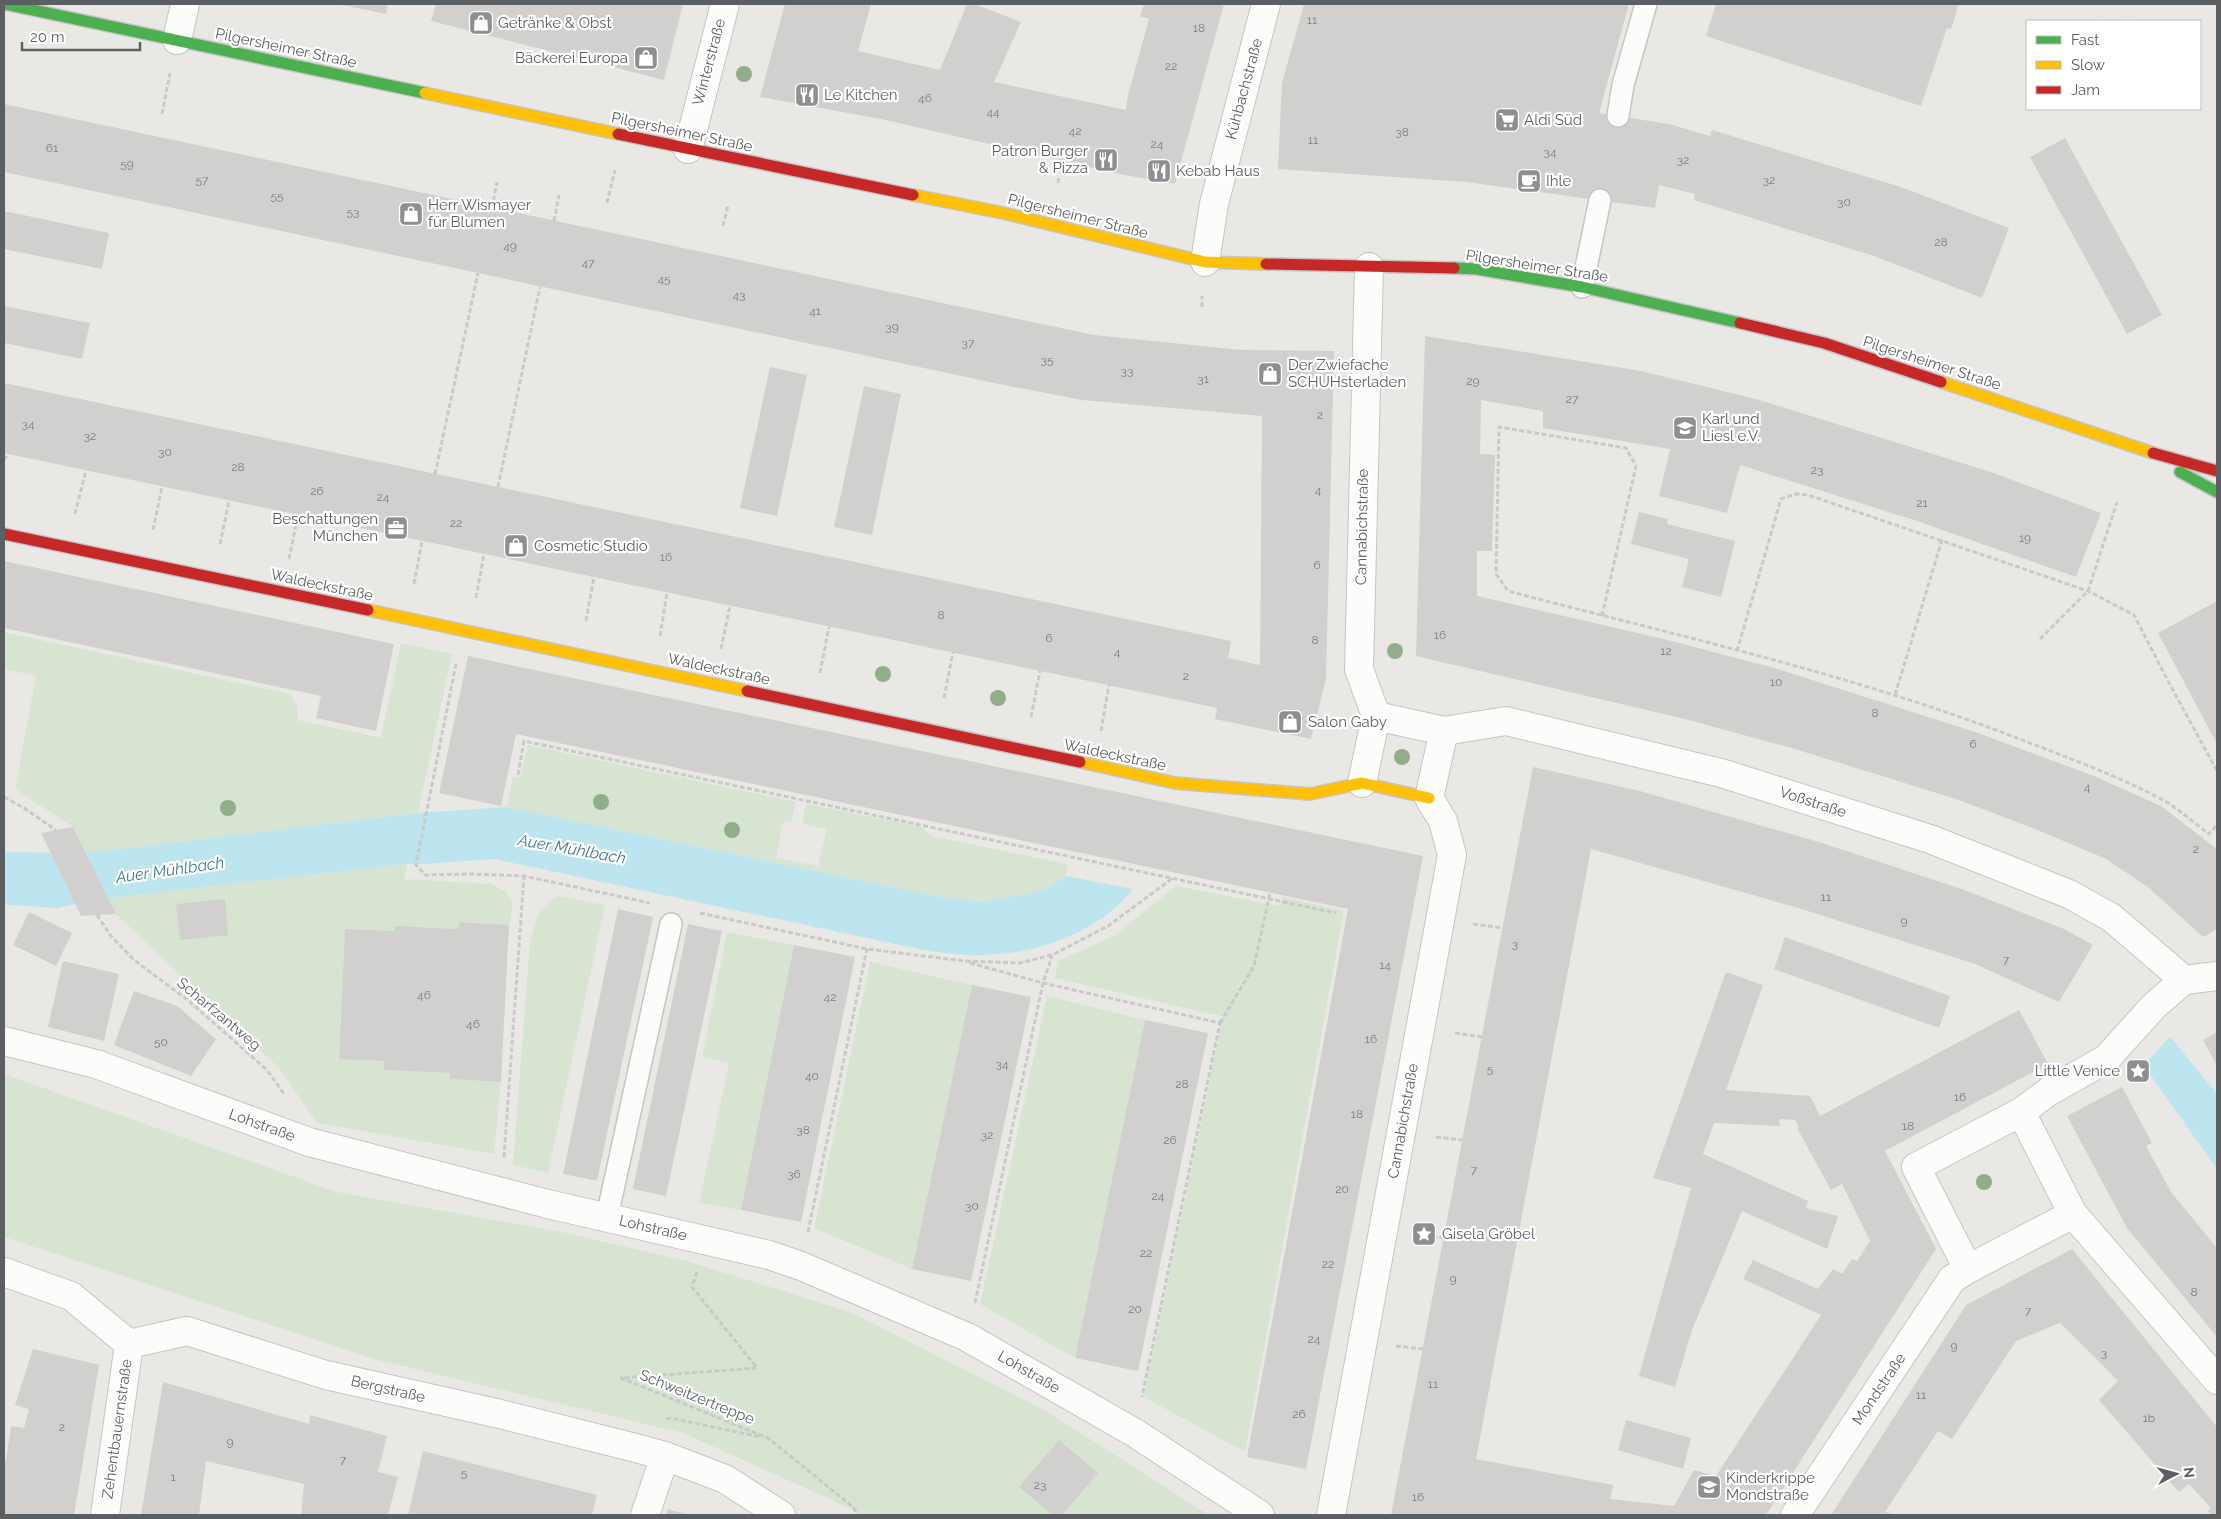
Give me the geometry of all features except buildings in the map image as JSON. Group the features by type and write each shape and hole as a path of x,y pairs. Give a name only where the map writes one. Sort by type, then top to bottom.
{"street":[{"name":"Pilgersheimer Straße","path":"5,4 688,149 1003,213 1205,262 1477,269 1582,287 1824,343 2081,428 2139,450 2217,471"},
{"path":"177,40 185,4"},
{"name":"Winterstraße","path":"688,149 725,4"},
{"name":"Kühbachstraße","path":"1205,262 1214,204 1266,4"},
{"name":"Cannabichstraße","path":"1369,267 1359,669 1376,716"},
{"name":"Pilgersheimer Straße","path":"2139,450 2217,492"},
{"name":"Waldeckstraße","path":"4,534 475,632 1175,783 1310,794 1362,783 1429,798"},
{"path":"1362,783 1376,716"},
{"name":"Voßstraße","path":"1376,716 1444,731 1506,721 1721,773 1930,839 2078,899 2112,918 2184,980"},
{"path":"1429,798 1444,731"},
{"name":"Cannabichstraße","path":"1332,1515 1452,855 1443,821 1429,798"},
{"path":"1968,1269 1916,1167 2021,1112 2048,1092 2106,1059 2154,1006 2184,980 2217,976"},
{"name":"Lohstraße","path":"4,1042 96,1064 309,1142 501,1192 769,1255 801,1266 968,1337 1135,1433 1260,1515"},
{"path":"2021,1112 2073,1214 2217,1380"},
{"name":"Mondstraße","path":"1795,1515 1952,1279 2073,1214"},
{"path":"4,1272 71,1296 129,1344"},
{"name":"Bergstraße","path":"129,1344 187,1331 326,1375 500,1414 665,1456 725,1479 781,1515"},
{"name":"Zehentbauernstraße","path":"104,1515 129,1344"},
{"path":"645,1515 665,1456"}],"lane":[{"path":"1618,116 1624,85 1646,4"},
{"path":"1582,287 1600,200"},
{"path":"608,1217 671,924"}],"path":[{"path":"162,114 177,40"},
{"path":"1058,183 1059,178"},
{"path":"492,208 497,182"},
{"path":"554,221 559,195"},
{"path":"723,226 728,205"},
{"path":"435,474 478,273"},
{"path":"498,487 540,287"},
{"path":"1602,616 1636,466 1626,448 1499,427 1496,574 1508,591 1602,616 1738,651 1894,695 1983,725 2097,769 2164,801 2209,834 2217,825"},
{"path":"4,460 8,454"},
{"path":"74,519 86,470"},
{"path":"152,535 162,486"},
{"path":"1738,651 1781,499 1796,494 1808,495 2088,591 2134,615 2217,771"},
{"path":"219,549 229,501"},
{"path":"2040,639 2088,591 2117,502"},
{"path":"288,564 298,515"},
{"path":"1894,695 1942,540"},
{"path":"413,590 422,541"},
{"path":"475,603 484,554"},
{"path":"585,626 594,577"},
{"path":"659,642 667,593"},
{"path":"720,655 730,606"},
{"path":"819,676 829,627"},
{"path":"943,702 953,652"},
{"path":"458,656 416,865 425,875 524,876 653,904"},
{"path":"1030,721 1040,671"},
{"path":"1100,736 1109,685"},
{"path":"518,775 524,740 1336,913"},
{"path":"4,797 56,830"},
{"path":"501,1192 524,876"},
{"path":"692,912 867,949 965,961 1020,963 1052,955 1108,926 1174,878"},
{"path":"1135,1433 1220,1023 1254,966 1270,893"},
{"name":"Scharfzantweg","path":"98,915 111,936 134,960 190,1002 268,1070 297,1114 309,1142"},
{"path":"1468,923 1502,928"},
{"path":"801,1266 867,949"},
{"path":"968,1337 1043,982 1052,955"},
{"path":"965,961 1043,982 1220,1023"},
{"path":"1448,1033 1482,1037"},
{"path":"1430,1136 1462,1140"},
{"path":"1412,1234 1444,1238"},
{"name":"Schweitzertreppe","path":"698,1270 692,1287 757,1368 621,1378 768,1438 853,1507 858,1515"},
{"path":"1392,1345 1423,1350"},
{"name":"Schweitzertreppe","path":"670,1418 768,1438"}],"green space":[{"path":"4,632 290,694 297,705 298,720 381,738 401,643 452,654 418,813 86,853 73,827 15,789 36,676 4,669"},
{"path":"528,745 796,802 791,822 783,822 776,858 818,866 827,829 802,824 806,804 922,827 931,836 1067,864 1066,876 1047,889 980,902 940,897 507,807 513,777 520,777"},
{"path":"407,864 404,879 492,884 506,892 513,904 509,925 459,922 458,929 395,926 395,931 345,929 339,1058 384,1061 384,1070 450,1073 450,1079 501,1082 494,1154 317,1123 279,1068 116,914 108,898"},
{"path":"1176,886 1280,906 1283,897 1344,911 1245,1452 1144,1397 1223,1017 1055,978 1058,961 1114,936"},
{"path":"557,896 605,905 548,1173 513,1165 530,941 539,912"},
{"path":"727,932 794,945 741,1210 699,1203 729,1063 702,1057"},
{"path":"870,962 972,985 912,1269 814,1228"},
{"path":"1047,996 1145,1020 1075,1358 980,1304"},
{"path":"4,1074 337,1192 562,1232 687,1261 850,1312 1043,1409 1209,1515 860,1515 856,1511 683,1433 381,1361 4,1237"}],"water":[{"name":"Auer Mühlbach","path":"507,807 940,897 980,902 1023,895 1047,889 1066,876 1133,889 1102,918 1065,938 1045,945 1003,954 975,955 924,950 494,859 407,864 108,898 57,908 4,903 4,852 86,853 418,813"},
{"path":"2170,1036 2217,1094 2217,1169 2144,1066"}],"railway":[{"path":"2095,4 2103,20"},
{"path":"2121,4 2130,20"},
{"path":"2152,110 2217,232"},
{"path":"2179,110 2217,182"}],"traffic: fast":[{"path":"5,4 425,93"},
{"path":"1454,268 1477,269 1582,287 1740,323"},
{"path":"2180,472 2217,492"}],"traffic: slow":[{"path":"425,93 618,134"},
{"path":"913,195 1003,213 1205,262 1266,264"},
{"path":"1941,382 2153,453"},
{"path":"368,610 747,691"},
{"path":"1080,762 1175,783 1310,794 1362,783 1429,798"}],"traffic: jam":[{"path":"618,134 913,195"},
{"path":"1266,264 1454,268"},
{"path":"1740,323 1824,343 1941,382"},
{"path":"2153,453 2217,471"},
{"path":"4,534 368,610"},
{"path":"747,691 1080,762"}],"place":[{"name":"Getränke & Obst","path":"481,23"},
{"name":"Bäckerei Europa","path":"646,58"},
{"name":"Le Kitchen","path":"807,95"},
{"name":"Aldi Süd","path":"1507,120"},
{"name":"Patron Burger & Pizza","path":"1106,160"},
{"name":"Kebab Haus","path":"1159,171"},
{"name":"Ihle","path":"1529,181"},
{"name":"Herr Wismayer für Blumen","path":"411,214"},
{"name":"Der Zwiefache SCHUHsterladen","path":"1270,374"},
{"name":"Karl und Liesl e.V.","path":"1685,428"},
{"name":"Beschattungen München","path":"396,528"},
{"name":"Cosmetic Studio","path":"516,546"},
{"name":"Salon Gaby","path":"1290,722"},
{"name":"Little Venice","path":"2138,1071"},
{"name":"Gisela Gröbel","path":"1424,1234"},
{"name":"Kinderkrippe Mondstraße","path":"1709,1487"}]}
